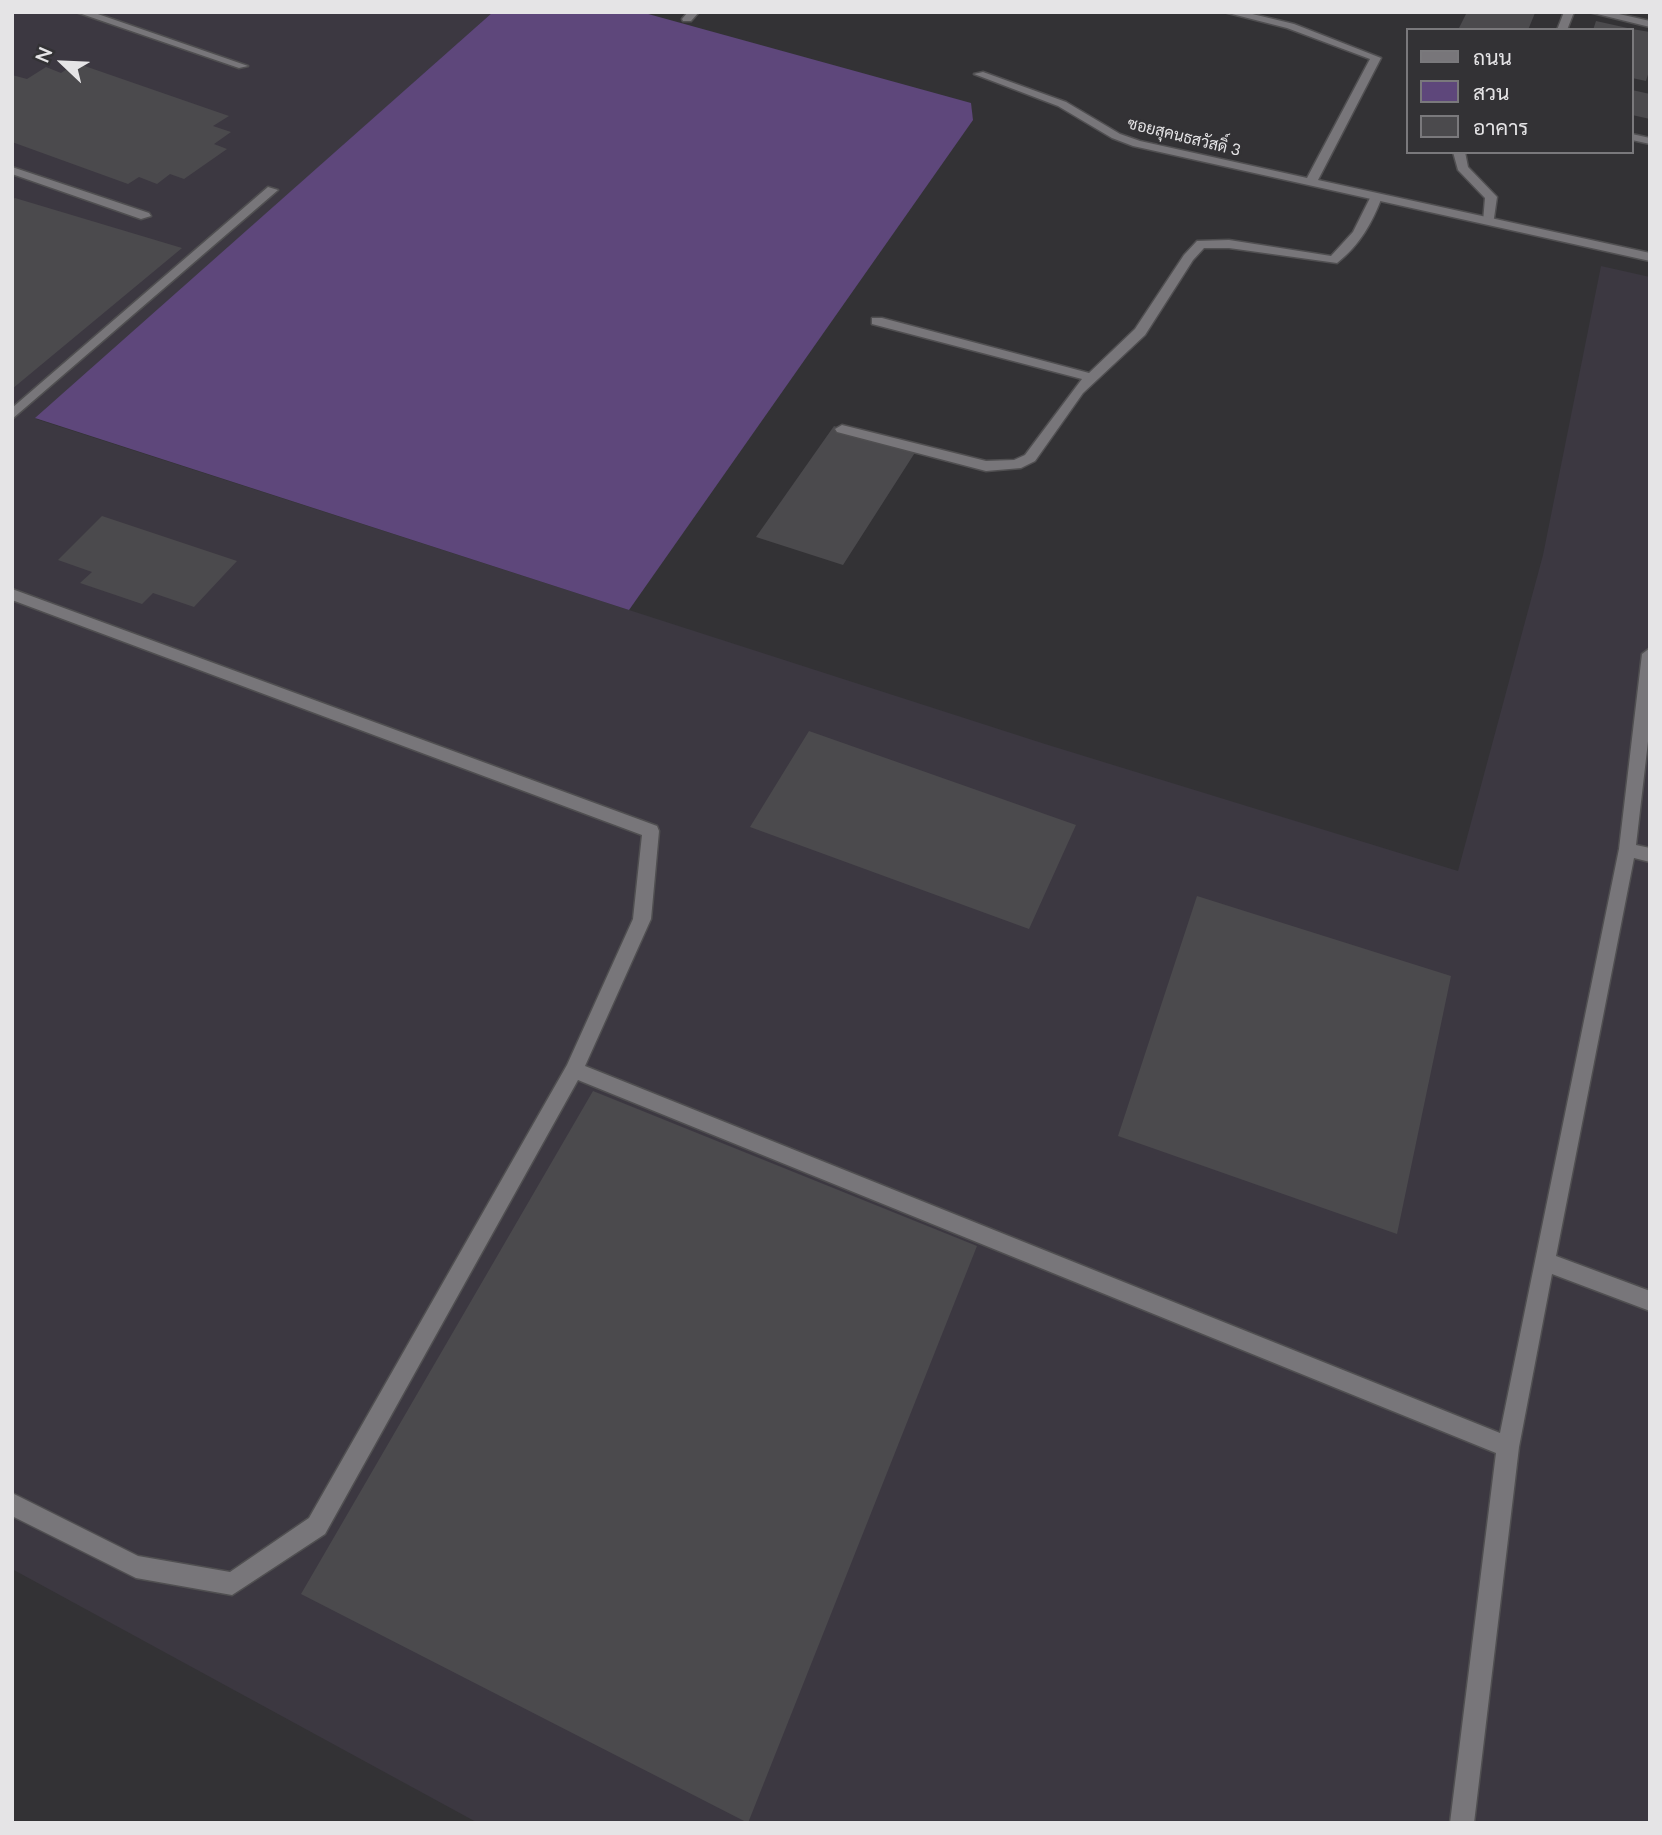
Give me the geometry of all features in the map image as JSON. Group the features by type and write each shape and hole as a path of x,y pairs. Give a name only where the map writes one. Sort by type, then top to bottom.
{"street":[{"path":"81,12 243,65"},
{"path":"1229,12 1293,22 1376,58 1311,182"},
{"path":"1594,12 1650,24"},
{"name":"ซอยสุคนธสวัสดิ์ 3","path":"979,74 1062,104 1116,136 1138,144 1650,257"},
{"path":"1459,154 1462,168 1492,197 1489,222"},
{"path":"12,170 145,216"},
{"path":"12,415 272,190"},
{"path":"842,429 986,466 1016,465 1030,458 1078,390 1140,332 1188,258 1201,244 1229,244 1333,260 1349,249 1367,220 1376,197"},
{"path":"877,321 1093,378"},
{"path":"12,594 651,831 642,919 574,1070 317,1526 232,1584 136,1567 12,1504"},
{"path":"1462,1823 1508,1447 1627,849 1650,654"},
{"path":"1627,849 1650,855"},
{"path":"574,1070 1508,1447"},
{"path":"1545,1262 1650,1301"}],"shaded area":[{"path":"12,12 493,12 36,419 1045,744 1458,871 1543,555 1601,266 1650,277 1650,1823 478,1823 12,1569"}],"green space":[{"path":"493,12 641,12 971,103 973,120 629,610 35,418"}],"building":[{"path":"1467,12 1535,13 1529,28 1459,28"},
{"path":"1596,21 1628,28 1594,28"},
{"path":"1634,29 1650,32 1650,68 1646,81 1634,78"},
{"path":"76,63 229,116 213,126 231,132 214,144 227,149 184,179 170,174 157,184 139,177 128,184 12,142 12,75 27,79 46,67 61,73"},
{"path":"1634,90 1650,94 1650,119 1634,115"},
{"path":"15,198 182,248 12,389 12,200"},
{"path":"834,426 916,451 843,565 756,537"},
{"path":"102,516 237,561 194,607 153,593 142,604 80,583 92,572 58,560"},
{"path":"809,731 1076,825 1029,929 750,827"},
{"path":"1197,896 1451,976 1397,1234 1118,1136"},
{"path":"593,1091 977,1246 748,1823 301,1594"}]}
